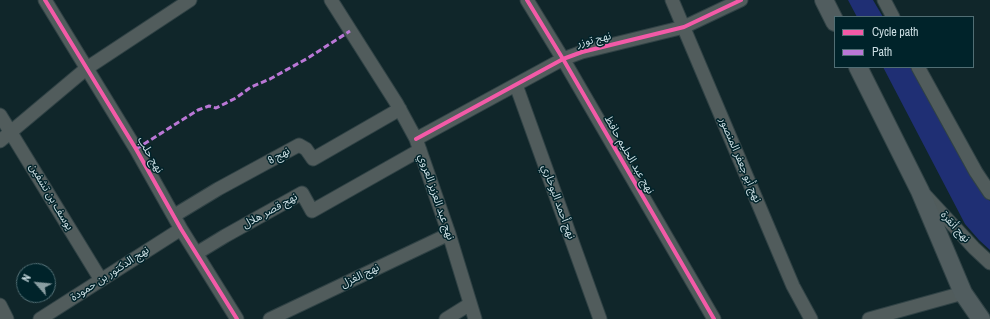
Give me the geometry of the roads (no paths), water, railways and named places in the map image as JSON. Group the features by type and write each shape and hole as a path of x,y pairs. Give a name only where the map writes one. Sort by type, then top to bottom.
{"main road":[{"path":"824,0 834,20"},
{"path":"858,68 920,191 963,293 979,317"}],"street":[{"name":"نهج حلب","path":"45,0 175,215 181,229 237,319"},
{"name":"نهج عبد العزيز العروي","path":"331,0 400,109 418,144 449,234 475,319"},
{"name":"نهج عبد الحليم حافظ","path":"527,0 563,59 714,319"},
{"name":"نهج أبو جعفر المنصور","path":"672,0 793,286 811,319"},
{"name":"نهج توزر","path":"418,144 516,85 563,59 582,52 684,27 741,0"},
{"path":"884,0 892,16"},
{"path":"0,141 87,68 185,1"},
{"path":"919,68 976,172 990,193"},
{"name":"نهج أحمد البوخاري","path":"516,85 600,319"},
{"name":"نهج 8","path":"175,215 218,189 299,145 306,149 313,159 400,109"},
{"name":"يوسف بن تشفين","path":"0,115 101,280"},
{"name":"نهج قصر هلال","path":"197,253 224,236 302,193 312,211 418,144"},
{"name":"نهج أنقرة","path":"920,191 990,263"},
{"name":"نهج الدكتور بن حمودة","path":"40,319 181,229"},
{"name":"نهج الغزل","path":"270,319 449,234"},
{"path":"869,319 963,293"},
{"path":"446,319 470,304"},
{"path":"0,305 7,319"}],"water":[{"path":"848,0 873,0 882,16 856,16"},
{"path":"884,68 913,68 982,191 990,201 990,250 965,224"}]}
